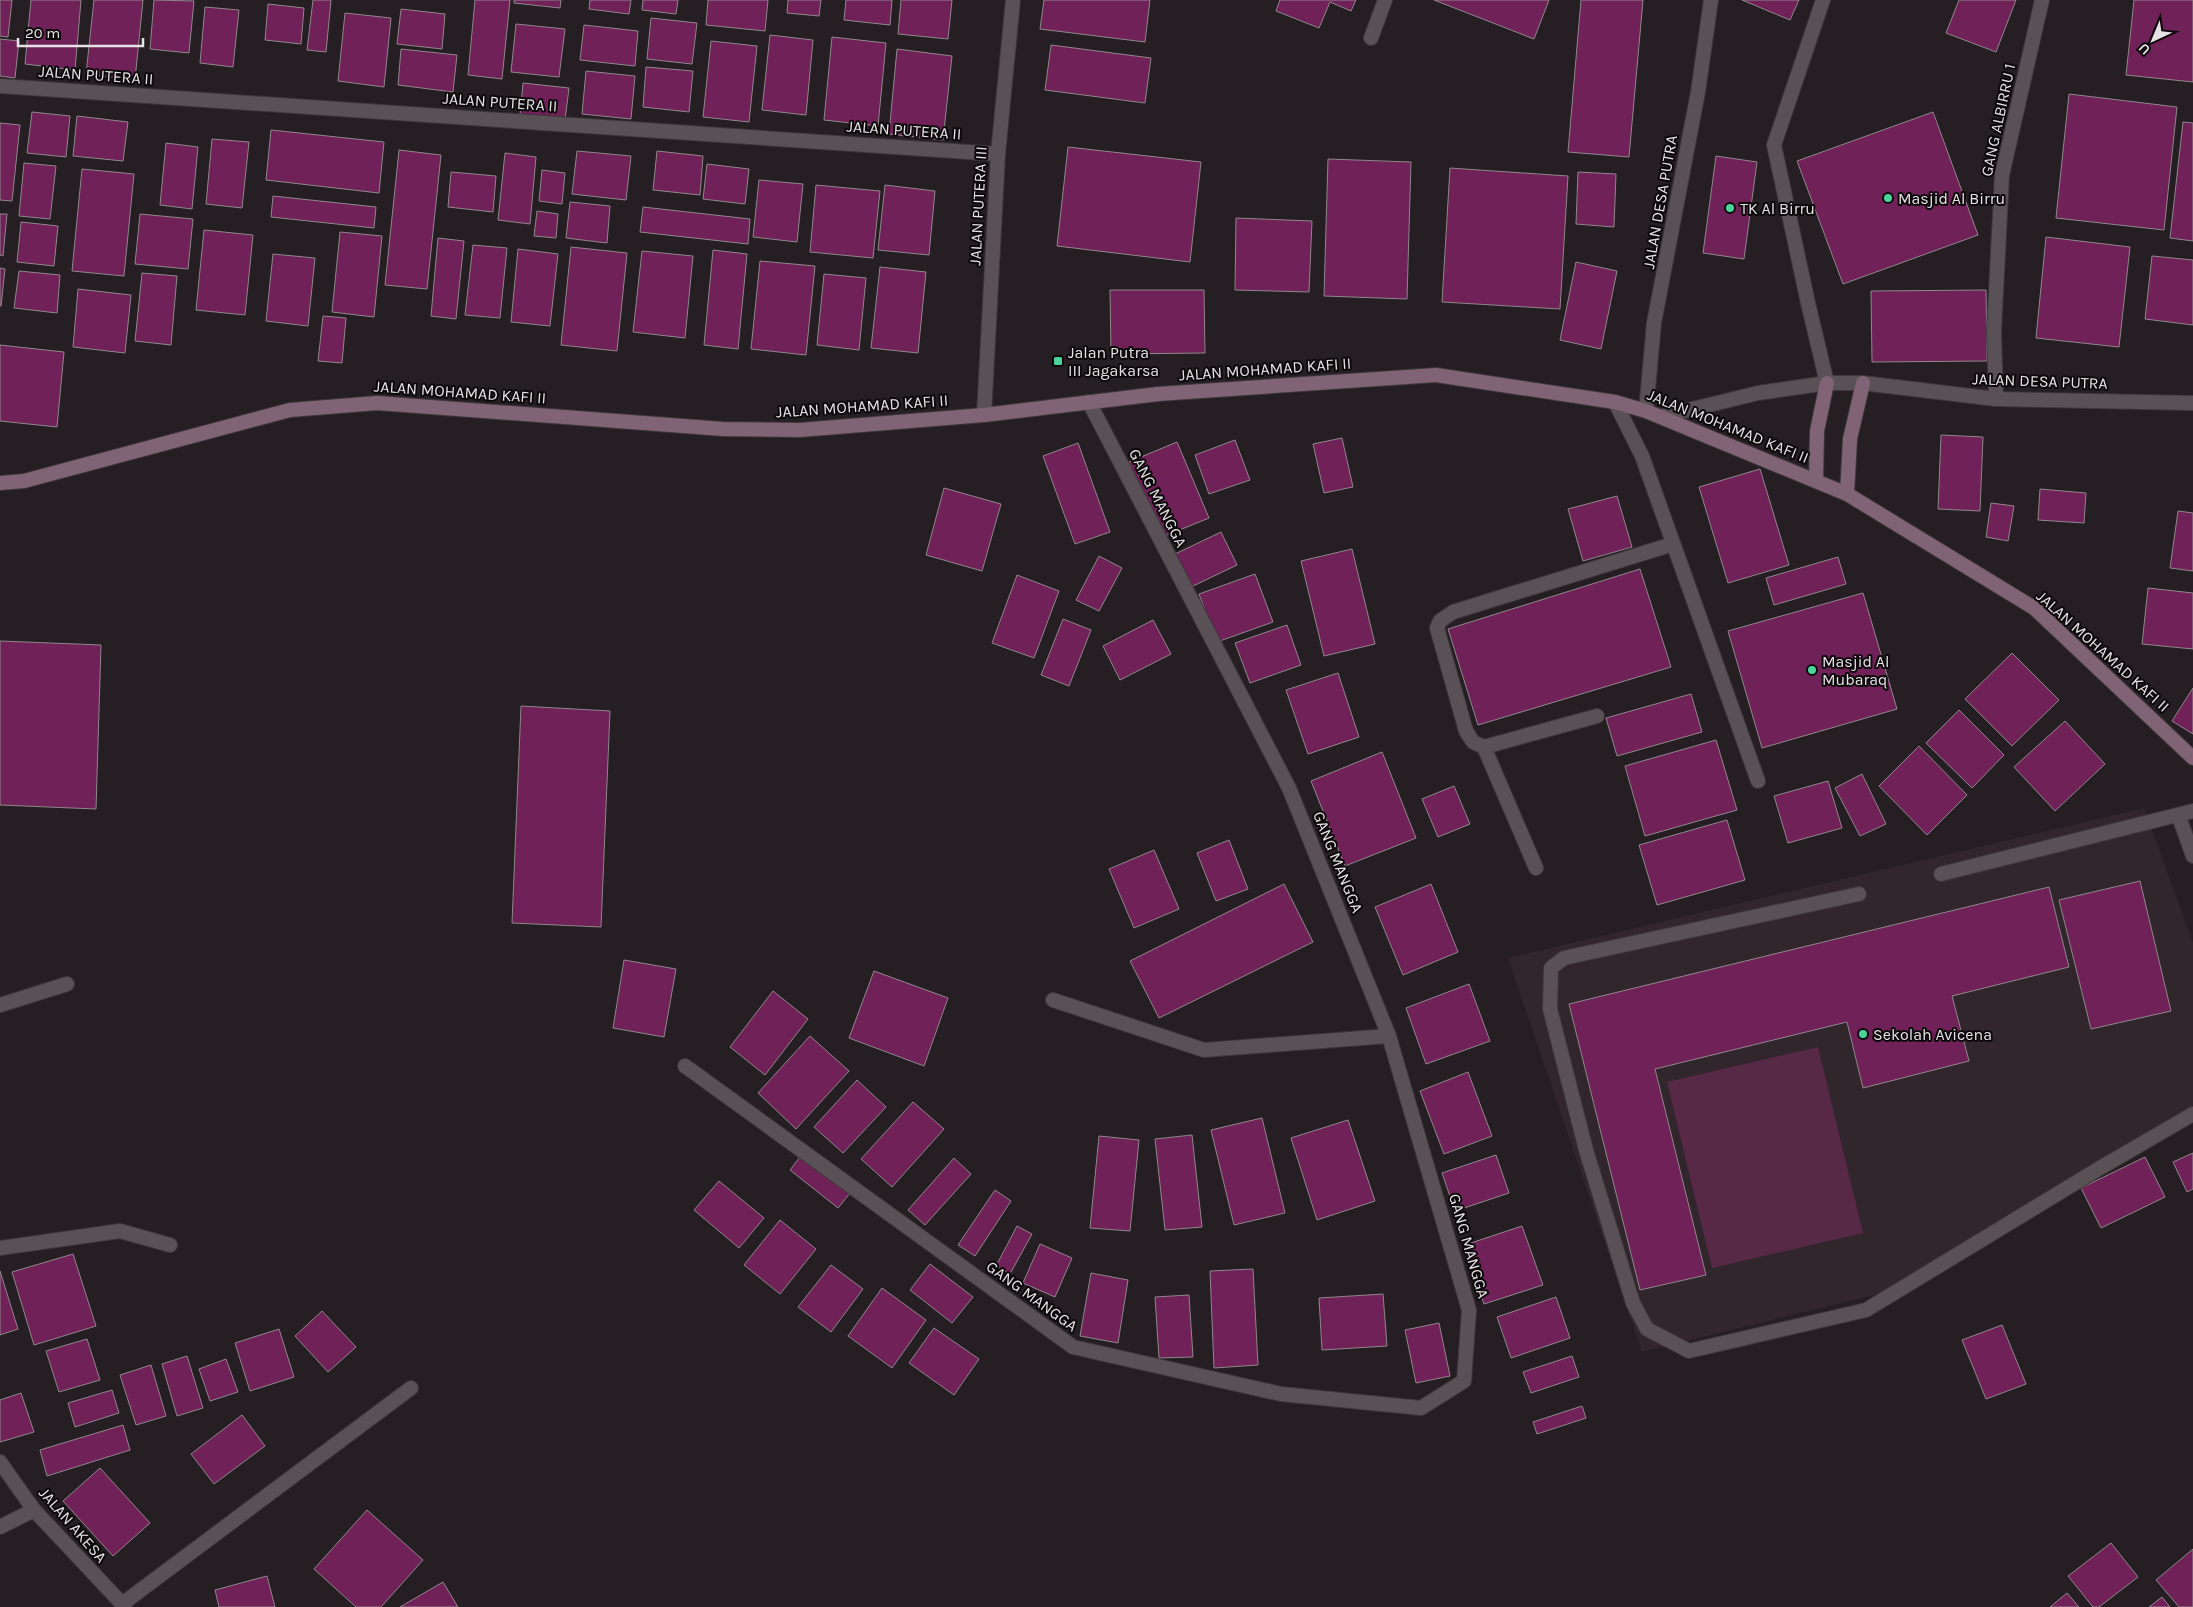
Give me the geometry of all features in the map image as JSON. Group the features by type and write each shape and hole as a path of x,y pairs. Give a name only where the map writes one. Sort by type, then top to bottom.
{"main road":[{"name":"JALAN MOHAMAD KAFI II","path":"0,482 24,481 290,410 377,402 723,429 800,430 984,415 1158,394 1436,375 1615,402 1664,416 1847,494 2034,608 2193,758"},
{"path":"1816,480 1817,431 1827,383"},
{"path":"1847,494 1850,439 1863,383"}],"street":[{"name":"JALAN PUTERA III","path":"984,415 998,154 1013,0"},
{"path":"1371,38 1385,0"},
{"name":"JALAN DESA PUTRA","path":"1646,411 1654,323 1698,92 1711,0"},
{"path":"1823,0 1774,145 1827,383"},
{"name":"GANG ALBIRRU 1","path":"1996,399 1994,332 2002,175 2042,0"},
{"name":"JALAN PUTERA II","path":"0,86 998,154"},
{"name":"JALAN DESA PUTRA","path":"1664,416 1758,392 1827,383 1863,383 1996,399 2193,403"},
{"name":"GANG MANGGA","path":"685,1066 1073,1347 1281,1394 1420,1408 1464,1381 1469,1310 1389,1036 1289,788 1089,402"},
{"path":"1615,402 1642,456 1758,780"},
{"path":"1597,716 1484,747 1473,742 1466,731 1437,628 1440,621 1453,612 1673,544"},
{"path":"1484,747 1536,868"},
{"path":"1941,874 2193,811"},
{"path":"2179,816 2193,856"},
{"path":"1859,894 1564,958 1551,968 1550,1009 1586,1150 1633,1303 1647,1329 1689,1351 1866,1310 2091,1173 2193,1114"},
{"path":"0,1005 67,984"},
{"path":"1053,1000 1204,1050 1389,1036"},
{"path":"0,1248 120,1231 170,1244"},
{"path":"123,1605 411,1388"},
{"name":"JALAN AKESA","path":"0,1462 34,1510 123,1605"},
{"path":"0,1527 34,1510"}],"shaded area":[{"name":"Sekolah Avicena","path":"2144,808 2193,943 2193,1110 1927,1282 1642,1352 1508,958"},
{"path":"1818,1047 1863,1233 1712,1268 1667,1082"}],"building":[{"path":"0,0 12,0 8,37 0,36"},
{"path":"31,0 81,0 75,70 25,64"},
{"path":"94,0 143,0 135,80 86,74"},
{"path":"154,0 194,1 189,53 150,49"},
{"path":"313,0 331,0 326,52 307,50"},
{"path":"475,0 510,0 502,79 468,75"},
{"path":"514,0 561,0 560,8 514,3"},
{"path":"590,0 631,0 629,14 589,9"},
{"path":"643,0 678,0 676,14 642,10"},
{"path":"708,0 768,0 765,31 706,25"},
{"path":"788,0 821,0 819,16 787,13"},
{"path":"846,0 892,0 890,25 844,20"},
{"path":"901,0 952,0 948,39 898,34"},
{"path":"1044,0 1150,0 1145,42 1040,29"},
{"path":"1280,0 1356,0 1351,11 1330,2 1319,28 1276,11"},
{"path":"1434,0 1549,0 1534,39"},
{"path":"1581,0 1643,0 1629,157 1568,152"},
{"path":"1742,0 1799,0 1790,20"},
{"path":"1959,0 2016,0 1996,52 1946,33"},
{"path":"2134,0 2193,0 2193,82 2126,75"},
{"path":"268,4 304,8 301,44 265,40"},
{"path":"205,7 239,10 233,67 200,63"},
{"path":"401,9 445,14 442,49 397,44"},
{"path":"345,13 391,18 384,87 338,81"},
{"path":"651,18 697,23 692,64 647,59"},
{"path":"516,24 565,29 559,77 511,72"},
{"path":"584,25 638,31 635,66 580,60"},
{"path":"770,35 813,40 806,115 762,110"},
{"path":"832,37 886,43 878,126 824,120"},
{"path":"0,39 19,41 15,78 0,76"},
{"path":"711,41 757,46 749,122 703,117"},
{"path":"1051,45 1151,58 1145,103 1045,90"},
{"path":"401,49 457,55 453,92 398,85"},
{"path":"897,49 952,56 943,140 889,134"},
{"path":"646,67 693,71 689,112 643,107"},
{"path":"586,71 635,76 631,119 582,114"},
{"path":"523,83 569,88 565,120 520,115"},
{"path":"2069,94 2177,107 2164,230 2056,218"},
{"path":"32,112 70,116 66,157 27,153"},
{"name":"Masjid Al Birru","path":"1933,112 1978,235 1843,284 1797,161"},
{"path":"77,116 128,122 123,161 73,156"},
{"path":"2183,122 2193,123 2193,241 2170,238"},
{"path":"0,123 20,125 12,201 0,200"},
{"path":"271,130 384,142 379,193 266,180"},
{"path":"212,139 249,142 242,208 206,204"},
{"path":"166,143 198,147 192,209 160,205"},
{"path":"1068,147 1201,162 1190,262 1057,246"},
{"path":"399,150 441,155 427,289 385,285"},
{"path":"577,151 631,156 626,200 572,194"},
{"path":"657,151 703,156 700,195 653,190"},
{"path":"505,153 536,157 530,224 498,220"},
{"name":"TK Al Birru","path":"1716,156 1757,162 1744,259 1703,253"},
{"path":"1328,159 1411,162 1407,299 1324,296"},
{"path":"24,163 56,166 50,219 19,216"},
{"path":"707,164 749,169 745,204 703,199"},
{"path":"1450,168 1568,176 1560,309 1442,302"},
{"path":"82,169 134,174 124,276 72,271"},
{"path":"542,170 565,173 562,204 539,201"},
{"path":"451,172 496,176 493,212 448,207"},
{"path":"1578,172 1616,174 1614,227 1576,224"},
{"path":"759,180 803,184 797,242 753,237"},
{"path":"816,185 880,191 873,258 810,252"},
{"path":"885,185 935,191 929,255 878,250"},
{"path":"273,196 376,207 374,228 271,217"},
{"path":"570,202 610,206 607,243 566,238"},
{"path":"643,207 750,219 748,244 640,232"},
{"path":"537,211 558,214 556,238 534,236"},
{"path":"0,214 7,214 3,256 0,255"},
{"path":"140,214 193,219 188,269 135,264"},
{"path":"1236,218 1312,221 1309,292 1235,290"},
{"path":"21,222 58,226 54,266 17,262"},
{"path":"204,230 253,235 245,315 196,310"},
{"path":"340,232 382,236 374,317 332,312"},
{"path":"2046,237 2130,247 2119,347 2036,338"},
{"path":"438,238 464,241 456,319 431,316"},
{"path":"473,245 507,248 500,318 465,315"},
{"path":"571,247 627,253 617,351 561,345"},
{"path":"518,249 558,254 550,326 511,322"},
{"path":"713,250 747,254 738,349 704,345"},
{"path":"642,251 693,256 685,338 633,332"},
{"path":"273,254 315,258 308,326 266,321"},
{"path":"2152,256 2193,260 2193,325 2145,319"},
{"path":"760,261 815,266 806,355 751,349"},
{"path":"1576,262 1617,271 1601,349 1560,340"},
{"path":"880,267 926,272 918,353 871,348"},
{"path":"0,268 5,269 1,306 0,306"},
{"path":"19,271 60,275 57,313 14,308"},
{"path":"142,273 177,276 171,345 135,341"},
{"path":"824,274 866,278 859,350 817,345"},
{"path":"78,289 131,295 125,353 73,347"},
{"path":"1110,290 1204,290 1205,353 1111,354"},
{"path":"1986,290 1987,361 1872,362 1871,291"},
{"path":"323,316 346,318 342,363 318,361"},
{"path":"0,345 64,352 57,427 0,421"},
{"path":"1941,435 1983,437 1980,511 1938,509"},
{"path":"1342,438 1353,487 1324,493 1313,444"},
{"path":"1235,440 1250,480 1209,494 1195,455"},
{"path":"1177,442 1209,518 1160,538 1129,462"},
{"path":"1078,443 1110,532 1075,544 1043,456"},
{"path":"1760,469 1789,565 1728,583 1699,487"},
{"path":"944,488 1001,504 982,571 926,555"},
{"path":"2040,489 2086,493 2084,523 2038,520"},
{"path":"1617,496 1632,547 1583,561 1568,509"},
{"path":"1991,503 2014,506 2008,541 1986,537"},
{"path":"2178,511 2193,513 2193,571 2170,568"},
{"path":"1221,532 1237,565 1189,588 1173,555"},
{"path":"1352,549 1375,644 1324,656 1301,561"},
{"path":"1099,556 1122,568 1099,611 1076,600"},
{"path":"1838,557 1846,584 1774,605 1766,578"},
{"path":"1640,569 1671,667 1478,725 1448,629"},
{"path":"1255,574 1273,622 1217,642 1199,594"},
{"path":"1017,575 1059,591 1034,658 992,643"},
{"path":"2148,588 2193,593 2193,649 2142,644"},
{"name":"Masjid Al Mubaraq","path":"1863,593 1897,709 1762,748 1728,631"},
{"path":"1063,619 1091,630 1069,686 1041,675"},
{"path":"1153,620 1171,654 1120,680 1103,646"},
{"path":"1287,625 1301,665 1250,683 1235,643"},
{"path":"0,641 101,645 96,809 0,805"},
{"path":"2012,653 2059,700 2012,746 1965,699"},
{"path":"1338,673 1359,737 1308,754 1286,690"},
{"path":"2193,688 2193,734 2172,721"},
{"path":"1691,694 1702,732 1617,756 1606,718"},
{"path":"521,706 610,711 601,927 512,923"},
{"path":"1959,710 2004,755 1972,788 1926,743"},
{"path":"2065,721 2105,764 2055,811 2014,767"},
{"path":"1716,740 1737,810 1645,836 1625,766"},
{"path":"1919,746 1967,795 1927,835 1879,786"},
{"path":"1382,752 1416,838 1345,866 1311,781"},
{"path":"1862,774 1886,824 1860,836 1835,788"},
{"path":"1828,781 1842,828 1788,843 1774,796"},
{"path":"1454,786 1470,824 1438,837 1422,799"},
{"path":"1727,820 1745,880 1657,905 1639,845"},
{"path":"1229,840 1248,889 1216,901 1197,853"},
{"path":"1154,850 1179,909 1134,928 1109,869"},
{"path":"2140,881 2171,1011 2091,1029 2059,900"},
{"path":"1284,884 1313,942 1159,1018 1130,961"},
{"path":"1431,884 1458,952 1403,975 1375,907"},
{"path":"2049,887 2069,967 1952,996 1969,1061 1863,1088 1847,1022 1655,1069 1706,1275 1640,1290 1569,1004"},
{"path":"624,960 676,969 664,1037 613,1028"},
{"path":"874,971 948,998 924,1066 849,1038"},
{"path":"1469,984 1490,1041 1426,1064 1406,1008"},
{"path":"773,991 808,1019 765,1075 730,1047"},
{"path":"810,1036 849,1071 796,1129 758,1093"},
{"path":"1468,1072 1492,1136 1444,1154 1420,1091"},
{"path":"857,1080 886,1107 843,1153 814,1127"},
{"path":"913,1102 944,1129 892,1187 861,1159"},
{"path":"1262,1118 1285,1213 1234,1225 1211,1130"},
{"path":"1348,1120 1375,1201 1317,1220 1291,1138"},
{"path":"1192,1135 1202,1227 1165,1230 1155,1139"},
{"path":"1099,1136 1139,1140 1130,1231 1090,1228"},
{"path":"803,1153 851,1192 838,1208 790,1170"},
{"path":"2193,1153 2193,1189 2187,1192 2173,1162"},
{"path":"1496,1155 1509,1193 1455,1211 1442,1173"},
{"path":"2145,1157 2165,1197 2101,1228 2081,1188"},
{"path":"954,1158 971,1174 925,1225 908,1210"},
{"path":"719,1181 764,1218 739,1248 694,1210"},
{"path":"995,1190 1011,1201 975,1256 958,1245"},
{"path":"780,1220 816,1249 780,1294 744,1265"},
{"path":"1017,1226 1032,1234 1010,1274 996,1266"},
{"path":"1522,1226 1543,1285 1484,1304 1465,1245"},
{"path":"1040,1244 1072,1258 1055,1297 1023,1283"},
{"path":"73,1254 96,1326 34,1345 12,1272"},
{"path":"930,1264 973,1297 952,1323 910,1290"},
{"path":"831,1265 863,1289 831,1332 798,1307"},
{"path":"1253,1269 1258,1365 1214,1368 1210,1271"},
{"path":"0,1271 18,1329 0,1335"},
{"path":"1091,1273 1128,1280 1118,1343 1080,1336"},
{"path":"882,1288 926,1320 892,1368 848,1336"},
{"path":"1383,1294 1387,1346 1322,1350 1319,1298"},
{"path":"1189,1295 1193,1357 1159,1358 1155,1297"},
{"path":"1556,1297 1570,1338 1511,1358 1497,1317"},
{"path":"322,1311 356,1347 328,1372 295,1336"},
{"path":"1439,1323 1450,1376 1416,1383 1405,1330"},
{"path":"2002,1325 2026,1384 1986,1399 1962,1340"},
{"path":"934,1328 979,1359 954,1395 909,1363"},
{"path":"279,1329 294,1377 250,1391 235,1343"},
{"path":"87,1339 100,1380 59,1392 46,1351"},
{"path":"187,1356 203,1408 177,1416 162,1364"},
{"path":"1572,1356 1579,1377 1531,1393 1523,1372"},
{"path":"226,1359 238,1392 210,1401 199,1369"},
{"path":"151,1365 166,1416 136,1425 120,1375"},
{"path":"112,1390 119,1413 75,1427 68,1403"},
{"path":"21,1393 34,1432 0,1442 0,1400"},
{"path":"1582,1406 1586,1418 1537,1434 1533,1422"},
{"path":"242,1415 265,1446 214,1484 191,1454"},
{"path":"123,1425 130,1450 47,1476 40,1450"},
{"path":"100,1468 150,1523 113,1556 63,1501"},
{"path":"367,1510 423,1560 381,1607 356,1607 314,1569"},
{"path":"2111,1543 2138,1577 2099,1607 2093,1607 2068,1576"},
{"path":"2193,1549 2193,1607 2179,1607 2156,1580"},
{"path":"267,1576 275,1607 219,1607 215,1590"},
{"path":"443,1582 458,1607 400,1607"},
{"path":"2067,1593 2079,1607 2050,1607"},
{"path":"2162,1597 2170,1607 2149,1607"}],"place":[{"name":"Masjid Al Birru","path":"1888,198"},
{"name":"TK Al Birru","path":"1730,208"},
{"name":"Jalan Putra III Jagakarsa","path":"1058,361"},
{"name":"Masjid Al Mubaraq","path":"1812,670"},
{"name":"Sekolah Avicena","path":"1863,1034"}]}
